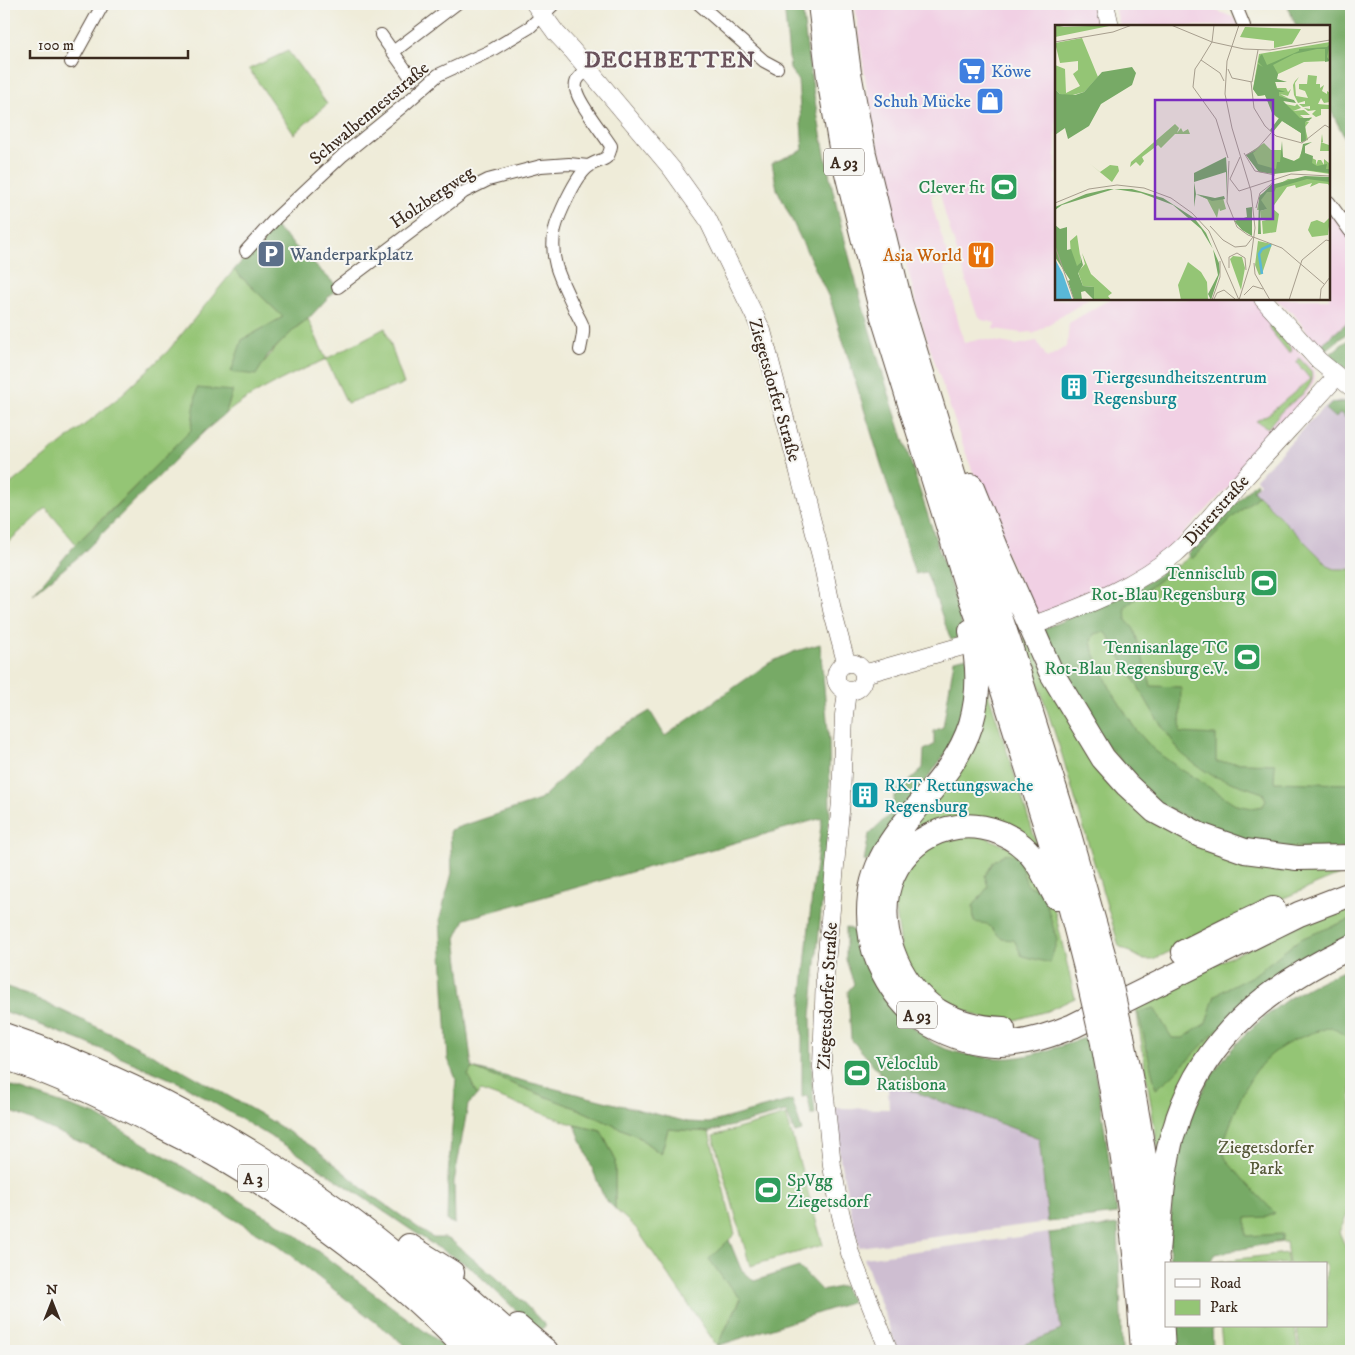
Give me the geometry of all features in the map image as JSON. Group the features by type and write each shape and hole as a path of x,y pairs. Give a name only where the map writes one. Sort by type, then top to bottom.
{"highway":[{"name":"A 93","path":"820,4 829,78 842,153 897,363 967,587 993,659 1063,881 1090,959 1113,1040 1134,1093 1157,1253 1163,1351"},
{"name":"A 93","path":"840,4 849,73 864,154 900,302 968,523 1011,649 1087,893 1090,959"},
{"path":"918,364 937,393 952,439 1000,557 1052,672 1068,702 1103,758 1154,811 1200,835 1245,851 1298,858 1351,857"},
{"name":"A 93","path":"967,587 969,622 976,648 978,687 970,725 953,761 929,794 900,827 883,852 870,890 869,921 876,958 892,988 920,1019 963,1040 979,1043 1017,1044 1051,1035 1073,1026 1299,914 1351,894"},
{"name":"A 93","path":"1090,959 1068,939 1060,905 1045,874 1035,860 1018,843 1000,833 978,826 942,829 930,834 915,846 903,858 892,875 885,916 888,936 896,962 908,982 920,996 938,1010 962,1022 985,1028 1009,1029 1030,1026 1055,1016 1232,928 1293,900 1351,877"},
{"name":"A 93","path":"1157,1253 1164,1178 1170,1142 1183,1104 1201,1070 1230,1030 1256,1004 1300,973 1351,947"},
{"name":"A 3","path":"4,1035 76,1062 135,1089 186,1114 267,1162 383,1244 440,1293 500,1351"},
{"name":"A 93","path":"1113,1040 1114,1096 1130,1200 1140,1293 1143,1351"},
{"name":"A 3","path":"4,1057 104,1097 221,1158 340,1238 410,1296 469,1351"},
{"name":"A 3","path":"267,1162 316,1181 369,1215 409,1246 478,1305 525,1351"},
{"name":"A 3","path":"409,1246 451,1272 546,1351"}],"street":[{"path":"71,62 103,4"},
{"path":"393,52 456,4"},
{"path":"699,4 764,61 777,68"},
{"path":"1105,4 1110,25"},
{"path":"1235,4 1244,25"},
{"name":"Ziegetsdorfer Straße","path":"544,7 556,33 672,168 708,218 762,331 821,556 832,610 846,662"},
{"name":"Schwalbenneststraße","path":"246,251 276,218 343,154 438,75 490,51 530,28 544,7"},
{"path":"381,35 412,79"},
{"path":"580,350 583,327 556,272 553,254 554,232 565,203 588,166 605,159 610,153 611,146 580,99 576,88 577,78 587,70"},
{"name":"Holzbergweg","path":"338,287 464,192 488,180 542,166 568,164 588,166"},
{"path":"1330,203 1350,231"},
{"path":"1264,300 1305,347 1351,387"},
{"name":"Dürerstraße","path":"1042,622 1085,606 1107,595 1139,578 1175,554 1194,536 1239,483 1337,376"},
{"path":"864,674 966,645"},
{"path":"846,662 858,664 864,674 862,685 858,689 847,691 842,689 835,679 838,668 846,662"},
{"name":"Ziegetsdorfer Straße","path":"847,691 844,715 841,801 825,974 822,1067 832,1166 850,1254 889,1351"}],"shaded area":[{"path":"855,4 1097,4 1104,25 1055,25 1055,300 1087,300 1033,334 1031,332 1022,333 994,329 995,323 982,320 976,312 940,193 931,194 933,208 951,267 944,268 964,343 982,339 1016,345 1037,341 1047,358 1067,346 1069,323 1108,300 1256,300 1314,369 1315,380 1304,399 1239,476 1166,552 1115,586 1036,616 995,531 961,440 923,327 889,200 867,91"},
{"path":"1114,4 1210,4 1212,9 1235,18 1238,25 1120,25"},
{"path":"1330,207 1351,238 1351,319 1318,347 1293,313 1276,300 1330,300"},
{"path":"1341,400 1351,403 1351,569 1335,569 1330,567 1253,490 1260,483 1256,479 1319,412 1331,402"},
{"path":"888,1082 1040,1138 1048,1222 859,1247 841,1165 833,1108 889,1109"},
{"path":"1049,1233 1061,1331 1008,1351 898,1351 864,1258"}],"green space":[{"path":"784,4 802,4 812,82 826,159 844,236 864,312 959,612 964,636 951,640 926,572 915,574 831,302 777,189 772,163 803,150 798,81 790,69"},
{"path":"1287,4 1351,4 1351,147 1330,109 1330,25 1296,25"},
{"path":"288,51 327,104 294,134 249,69"},
{"path":"274,226 338,287 308,319 299,325 268,355 256,375 231,372 242,340 283,317 234,270"},
{"path":"234,270 283,317 242,340 256,374 279,344 308,319 326,359 261,390 225,414 233,391 76,544 46,508 4,546 4,489 117,399 168,351"},
{"path":"1351,319 1351,330 1326,350 1322,344"},
{"path":"1272,324 1292,350 1291,352 1288,352 1268,327"},
{"path":"385,328 404,384 347,403 326,359"},
{"path":"1351,337 1351,369 1349,372 1330,354"},
{"path":"1299,358 1311,371 1312,378 1310,384 1303,393 1281,412 1268,428 1256,421 1270,413 1310,379 1297,363"},
{"path":"197,388 233,391 225,414 177,458 83,553 33,594 76,544 191,430"},
{"path":"1345,402 1351,406 1351,422 1340,413 1336,418 1326,409 1332,403"},
{"path":"1256,482 1257,485 1253,490 1258,496 1231,519 1192,559 1187,554"},
{"name":"Tennisanlage TC Rot-Blau Regensburg e.V.","path":"1250,490 1253,490 1330,567 1335,569 1351,569 1351,849 1129,776 1082,613 1126,606 1188,558"},
{"path":"1176,564 1177,566 1125,607 1126,620 1134,629 1151,686 1181,687 1180,733 1216,735 1216,762 1275,764 1274,782 1351,784 1351,849 1247,845 1160,804 1091,726 1043,629 1128,594","holes":["1104,632 1108,635 1157,719 1181,753 1213,776 1263,793 1266,800 1263,806 1252,808 1237,805 1154,750 1136,730 1111,690 1093,651 1091,641 1094,634"]},
{"path":"1027,637 1071,721 1351,864 1351,870 1238,917 1153,960 1144,960 1119,946 1062,755 1023,638"},
{"path":"820,644 829,741 830,816 811,1016 812,1083 815,1115 811,1115 808,1096 802,1097 802,997 822,818 465,919 456,938 472,1068 468,1075 477,1095 468,1105 454,1182 455,1224 447,1221 448,1176 456,1079 448,1059 440,918 452,873 450,830 540,800 604,738 650,711 665,736 769,663 793,652"},
{"path":"967,657 969,675 964,712 948,750 869,860 865,862 869,834 890,814 895,793 923,768 924,750 934,745 934,731 943,727 954,660"},
{"path":"986,686 1038,848 973,817 881,871"},
{"path":"976,832 1023,855 1054,908 1075,998 1047,1011 1015,1020 990,1021 932,997 903,961 894,896 914,856 932,841"},
{"path":"1006,853 1018,857 1027,885 1043,892 1057,940 1050,963 1022,956 1014,940 1002,939 987,924 974,922 973,906 988,887 985,876 994,861"},
{"path":"1351,901 1351,940 1267,986 1159,1157 1135,1001"},
{"path":"1351,919 1351,940 1217,1030 1172,1076 1156,1089 1138,1012 1154,1008 1172,1038 1183,1038 1206,1023 1215,995 1254,975 1300,939"},
{"path":"846,927 858,932 866,963 889,1003 910,1025 937,1045 955,1052 974,1056 1010,1058 1040,1053 1088,1037 1101,1105 1117,1214 1048,1222 1039,1138 888,1082 851,1039 848,991 854,984 846,960"},
{"name":"Ziegetsdorfer Park","path":"1351,968 1351,1207 1339,1232 1351,1256 1351,1351 1300,1351 1297,1328 1328,1328 1328,1262 1289,1262 1286,1242 1169,1253 1246,1033 1289,998"},
{"path":"1351,968 1351,1039 1331,1027 1293,1041 1266,1059 1247,1085 1225,1140 1224,1155 1228,1162 1275,1213 1267,1217 1246,1218 1246,1236 1282,1234 1282,1241 1216,1254 1210,1262 1170,1262 1173,1188 1178,1159 1185,1132 1195,1106 1208,1082 1224,1058 1266,1016 1287,1000 1327,978"},
{"path":"4,986 27,994 118,1037 188,1073 260,1114 316,1149 370,1194 433,1238 445,1238 452,1241 517,1296 546,1326 538,1331 469,1266 432,1244 288,1147 182,1084 82,1041 4,1011"},
{"path":"472,1068 578,1109 637,1136 661,1154 668,1129 709,1132 735,1234 710,1259 724,1280 741,1298 717,1346 636,1228 615,1209 615,1159 601,1131 575,1125 481,1091 477,1095 468,1075"},
{"path":"472,1068 688,1122 709,1123 792,1100 802,1131 795,1133 786,1112 709,1132 668,1129 661,1154 637,1136 578,1109"},
{"path":"4,1084 96,1115 288,1229 451,1351 412,1351 276,1244 206,1203 136,1167 4,1110"},
{"name":"SpVgg Ziegetsdorf","path":"786,1115 823,1245 750,1266 713,1136"},
{"path":"575,1125 601,1131 615,1159 615,1209 604,1198"},
{"path":"1118,1225 1122,1351 1008,1351 1061,1330 1049,1233"},
{"path":"729,1240 741,1269 754,1281 799,1267 822,1291 843,1286 852,1302 717,1346 741,1299 709,1259"},
{"path":"1286,1253 1288,1262 1213,1262"},
{"path":"1175,1328 1212,1328 1213,1351 1177,1351"},
{"path":"1220,1328 1295,1328 1298,1351 1223,1351"}],"place":[{"name":"Köwe","path":"972,71"},
{"name":"Schuh Mücke","path":"990,101"},
{"name":"Clever fit","path":"1004,187"},
{"name":"Wanderparkplatz","path":"271,254"},
{"name":"Asia World","path":"981,255"},
{"name":"Tiergesundheitszentrum Regensburg","path":"1074,387"},
{"name":"Tennisclub Rot-Blau Regensburg","path":"1264,583"},
{"name":"Tennisanlage TC Rot-Blau Regensburg e.V.","path":"1247,657"},
{"name":"RKT Rettungswache Regensburg","path":"865,795"},
{"name":"Veloclub Ratisbona","path":"857,1073"},
{"name":"SpVgg Ziegetsdorf","path":"768,1190"}],"district":[{"name":"DECHBETTEN","path":"670,59"}]}
